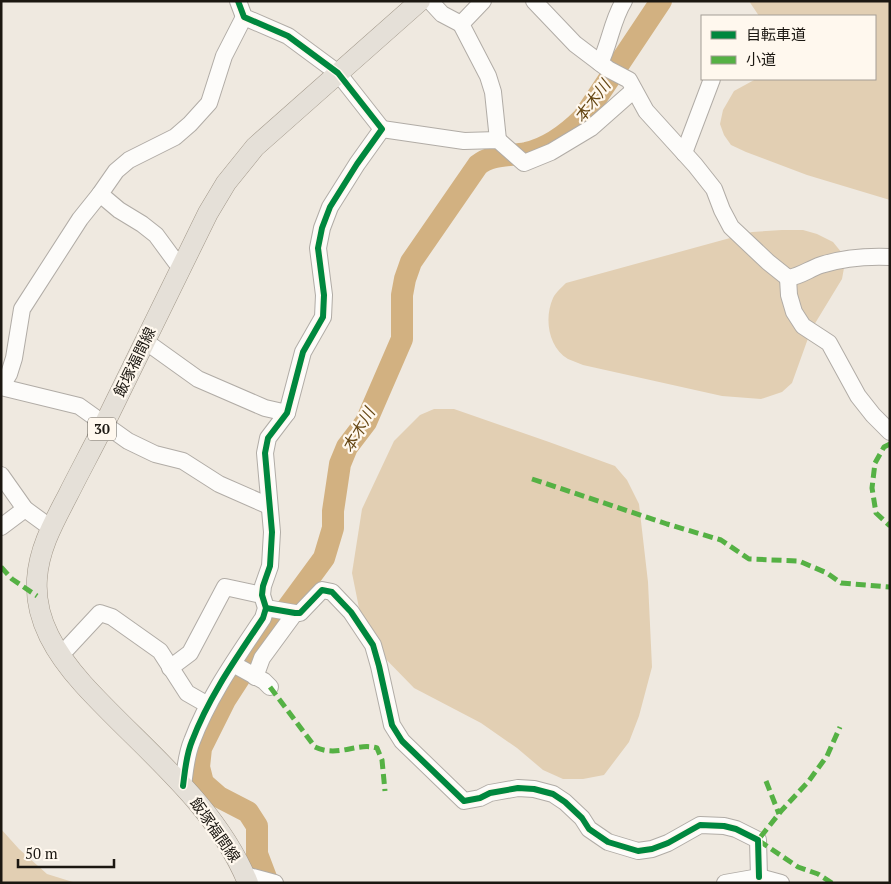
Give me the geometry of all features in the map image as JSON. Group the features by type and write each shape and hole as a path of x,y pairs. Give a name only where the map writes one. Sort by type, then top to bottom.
{"main road":[{"name":"飯塚福間線","path":"258,880 183,786 83,684 60,656 48,635 41,617 37,596 39,564 51,528 208,213 226,183 255,147 420,1"}],"street":[{"path":"238,1 244,17 288,36 338,73 382,129 464,141 498,140"},
{"path":"430,1 442,14 461,24 488,76 498,140 524,163 551,152 591,128 634,90"},
{"path":"461,24 483,1"},
{"path":"534,1 575,44 600,63 629,80 646,111 696,165 714,189 731,227 788,278 794,312 803,326 829,343 858,396 890,432"},
{"path":"600,63 605,54 618,11 624,1"},
{"path":"244,17 224,56 209,103 175,137 129,160 116,171 80,219 22,309 14,358 9,374 1,387 78,406 128,441 155,454 182,461 219,484 269,506"},
{"path":"684,153 712,80"},
{"path":"183,786 191,741 232,664 263,618 263,586 270,566 272,532 265,453 268,438 286,414 303,352 323,317 324,295 318,248 322,228 334,200 382,129"},
{"path":"100,194 119,210 156,235 181,269"},
{"path":"788,278 799,276 820,265 851,258 890,257"},
{"path":"144,341 198,379 265,408 286,414"},
{"path":"1,475 25,509 51,528"},
{"path":"1,527 25,509"},
{"path":"170,668 190,653 225,587 295,613 300,613 322,590 332,592 351,612 373,644 392,725 402,741 464,801 480,798 490,793 518,788 534,789 553,794 582,818 589,829 608,842 638,851 652,849 668,843 700,825 724,826 736,829 758,840 758,877"},
{"path":"60,656 100,613 112,617 160,652 187,692 208,706"},
{"path":"255,677 262,658 295,613"},
{"path":"232,664 264,681 270,687"},
{"path":"725,883 758,877 781,883"}],"shaded area":[{"path":"749,1 890,1 890,200 807,175 731,145 724,135 720,124 723,110 734,91 754,80 876,80 876,15 758,15"},
{"path":"803,230 833,242 842,253 844,268 842,279 811,330 792,383 782,392 761,399 722,396 583,365 561,354 552,340 549,323 550,306 554,296 566,283 752,232"},
{"path":"434,409 454,409 615,466 627,480 639,504 648,582 652,667 639,716 629,742 604,775 583,779 563,779 543,770 517,748 481,723 414,688 376,649 361,618 352,573 362,509 394,441 420,415"},
{"path":"1,829 19,849 47,874 76,883 1,883"}],"waterway":[{"name":"本木川","path":"268,883 257,854 257,826 248,812 219,797 203,783 199,767 201,748 225,700 263,641 324,558 333,528 333,511 340,464 347,447 366,422 402,339 402,295 411,262 478,165 495,157 526,153 542,148 571,130 583,118 661,1"}],"marked path":[{"path":"890,444 884,447 875,463 872,488 876,513 890,526"},
{"path":"532,479 721,540 749,559 799,561 827,573 841,583 890,587"},
{"path":"1,567 12,579 37,596"},
{"path":"270,687 315,747 332,751 362,747 377,748 382,760 385,791"},
{"path":"832,883 818,874 798,867 758,840 808,782 827,756 840,727"},
{"path":"766,781 779,814"}],"cycle path":[{"path":"183,786 188,752 199,724 224,677 263,618 266,608 262,595 270,566 272,532 265,453 268,438 287,413 303,352 323,317 324,295 318,248 322,228 330,207 382,129 338,73 288,36 244,17 238,1"},
{"path":"266,608 300,613 322,590 332,592 351,612 373,645 392,725 402,741 464,801 480,798 490,793 518,788 534,789 553,794 582,818 589,829 608,842 638,851 652,849 668,843 700,825 724,826 736,829 758,840 759,877"}]}
